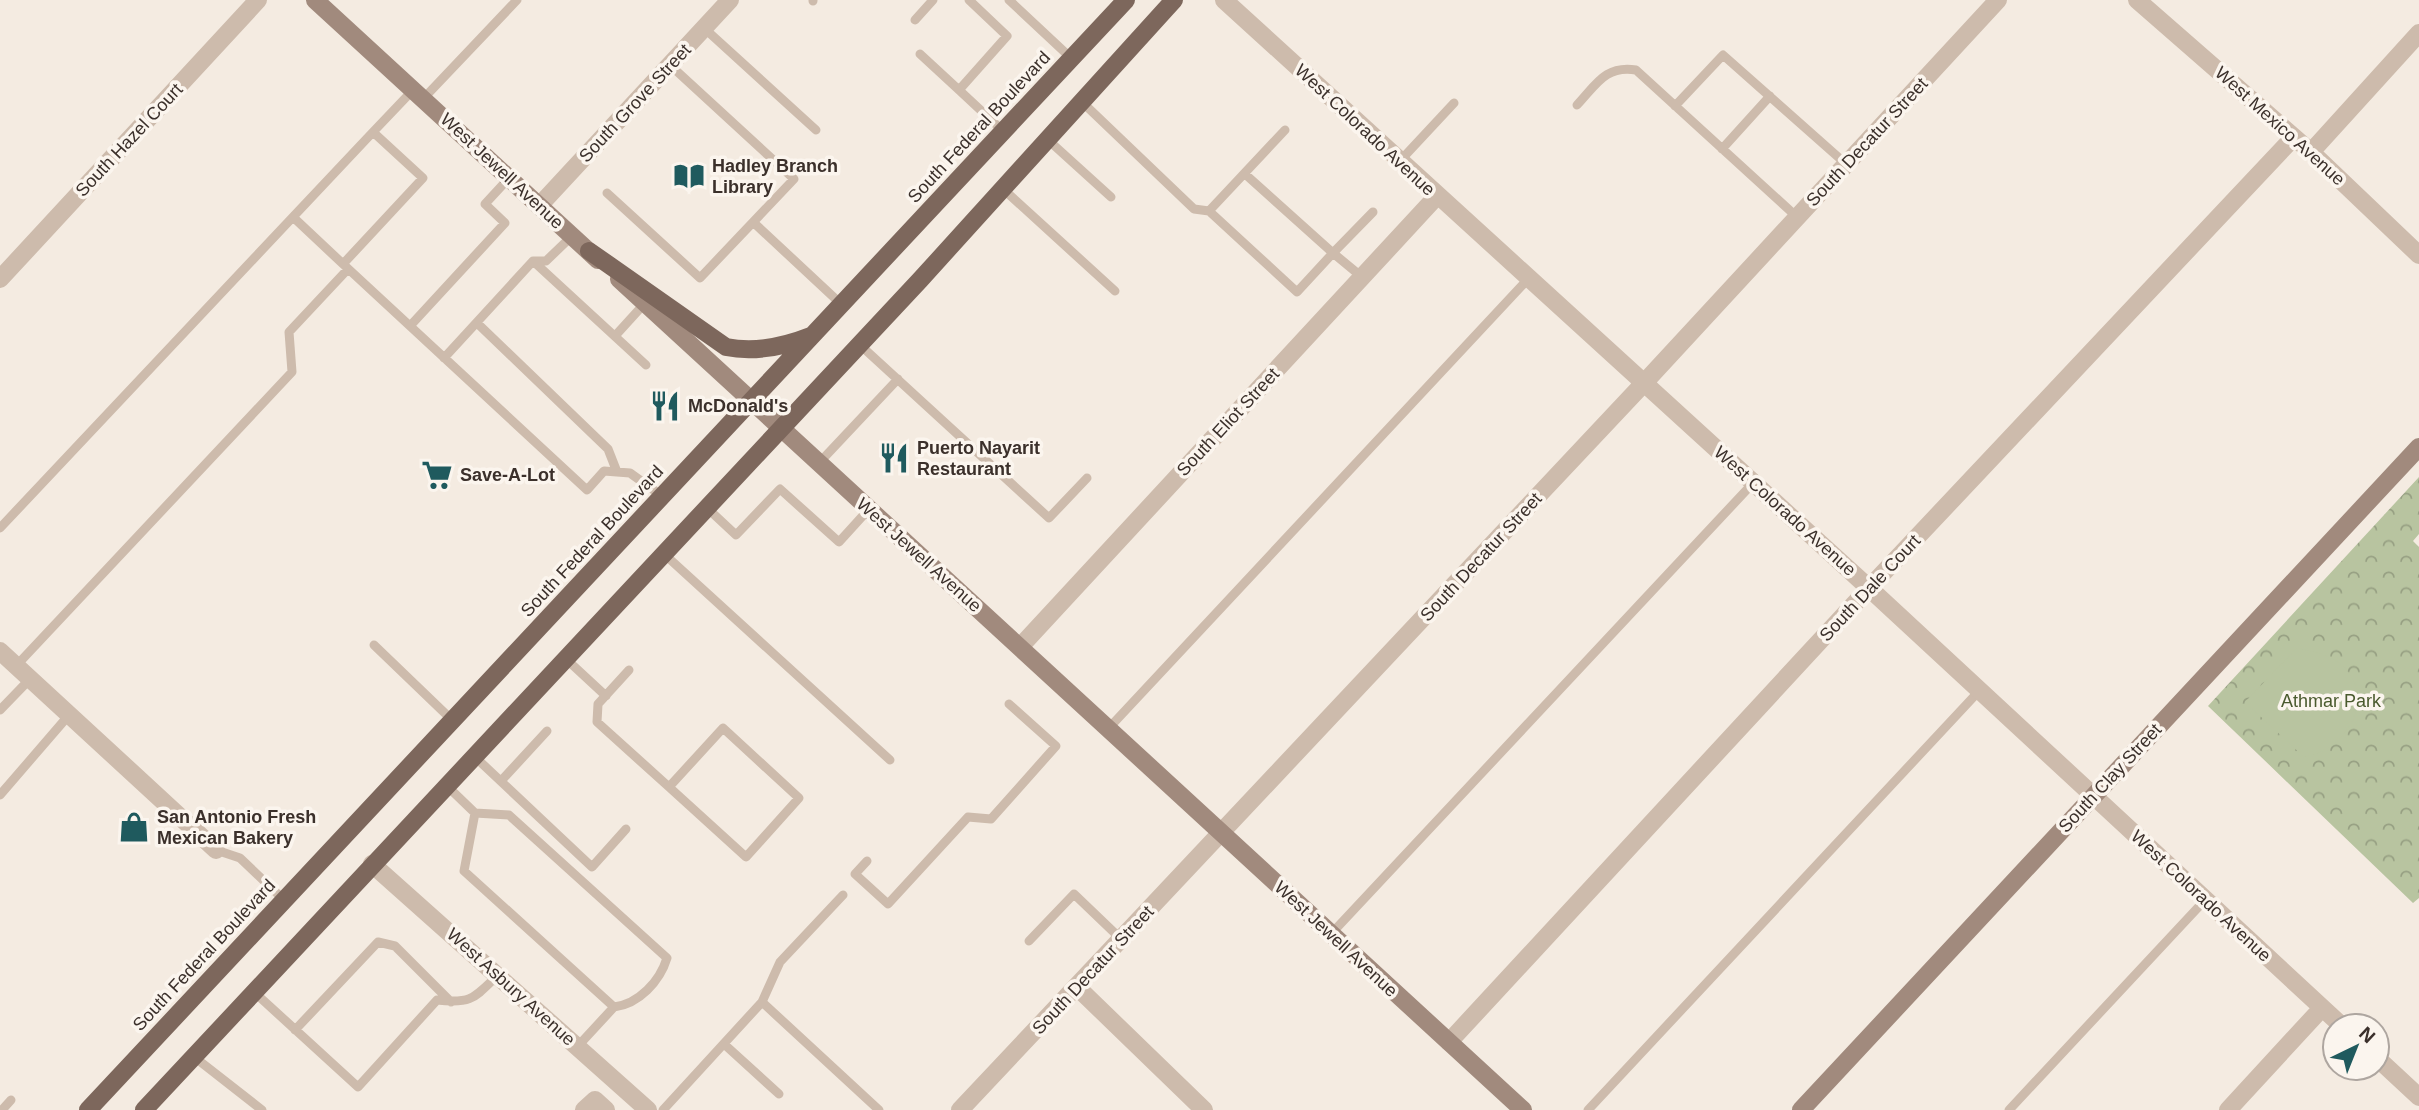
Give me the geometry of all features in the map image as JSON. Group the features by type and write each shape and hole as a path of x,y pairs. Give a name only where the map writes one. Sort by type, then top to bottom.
{"main road":[{"path":"144,1110 859,344 1174,0"},
{"name":"South Federal Boulevard","path":"88,1110 1123,1"},
{"path":"589,251 726,347 758,349 789,344 814,334"}],"street":[{"name":"South Hazel Court","path":"0,279 258,0"},
{"name":"West Jewell Avenue","path":"315,0 1523,1110"},
{"name":"South Grove Street","path":"539,206 730,0"},
{"name":"West Colorado Avenue","path":"1224,0 1869,587 2326,1012"},
{"name":"South Decatur Street","path":"960,1110 1078,988 1644,383 1998,0"},
{"name":"West Mexico Avenue","path":"2137,0 2311,152 2419,255"},
{"path":"2311,152 2419,33"},
{"name":"South Dale Court","path":"1449,1042 1869,587 2294,137"},
{"name":"South Eliot Street","path":"1020,647 1437,196"},
{"name":"South Clay Street","path":"1801,1110 2419,447"},
{"path":"0,651 216,850"},
{"name":"West Asbury Avenue","path":"372,864 648,1110"},
{"path":"1078,988 1204,1110"},
{"path":"2228,1110 2322,1008"},
{"path":"2391,1071 2419,1097"},
{"path":"584,1110 594,1100 606,1110"}],"lane":[{"path":"0,528 373,132 418,95 517,0"},
{"path":"915,20 933,0"},
{"path":"959,90 1007,36 969,0"},
{"path":"1009,0 1072,58"},
{"path":"704,28 816,130"},
{"path":"920,54 1003,131"},
{"path":"1675,106 1723,55 1846,164"},
{"path":"607,193 701,278 793,179 670,65"},
{"path":"1577,105 1607,73 1620,67 1636,69 1797,217"},
{"path":"1722,149 1770,96"},
{"path":"1081,102 1194,209 1209,211 1297,292 1373,212"},
{"path":"1399,162 1454,103"},
{"path":"1209,211 1285,130"},
{"path":"16,666 292,372 289,332 423,178 373,132"},
{"path":"1046,138 1111,197"},
{"path":"1245,174 1362,277"},
{"path":"410,326 505,223 485,204 509,178"},
{"path":"1001,187 1115,291"},
{"path":"293,216 587,490 604,471 630,473 662,496"},
{"path":"753,222 842,304"},
{"path":"444,358 533,261 546,261 572,236"},
{"path":"533,261 646,365"},
{"path":"1108,729 1528,279"},
{"path":"615,336 645,303"},
{"path":"477,323 608,449 617,472"},
{"path":"859,344 1049,518 1087,478"},
{"path":"819,463 898,379"},
{"path":"1331,934 1754,482"},
{"path":"706,507 736,535 780,489 839,542 869,509"},
{"path":"663,553 890,760"},
{"path":"374,645 452,720"},
{"path":"565,658 606,696"},
{"path":"629,670 598,705 597,722 746,857 799,798 723,728 669,787"},
{"path":"0,710 30,679"},
{"path":"1588,1110 1980,690"},
{"path":"867,861 855,874 888,904 968,817 991,819 1056,746 1009,704"},
{"path":"0,795 69,715"},
{"path":"500,781 547,731"},
{"path":"474,756 592,867 626,829"},
{"path":"446,785 475,813 509,815 667,958 662,974 650,987 628,1006 614,1007 578,1046"},
{"path":"475,813 464,871 614,1007"},
{"path":"216,850 240,858 284,900"},
{"path":"1029,941 1073,894 1122,940"},
{"path":"663,1110 762,1002 780,962 844,895"},
{"path":"2009,1110 2205,900"},
{"path":"295,1030 378,942 395,946 451,1002"},
{"path":"253,991 358,1087 437,1000 464,1003 473,999 498,975"},
{"path":"762,1002 879,1110"},
{"path":"724,1044 779,1094"},
{"path":"192,1056 262,1110"},
{"path":"2,1110 11,1100"}],"green space":[{"name":"Athmar Park","path":"2419,477 2419,534 2413,541 2419,547 2419,898 2413,903 2208,706"},
{"path":"2297,648 2329,657 2348,672 2356,686 2357,701 2354,717 2335,743 2304,757 2245,702"}],"place":[{"name":"Hadley Branch Library","path":"689,176"},
{"name":"McDonald's","path":"665,406"},
{"name":"Puerto Nayarit Restaurant","path":"894,458"},
{"name":"Save-A-Lot","path":"437,475"},
{"name":"San Antonio Fresh Mexican Bakery","path":"134,827"}]}
